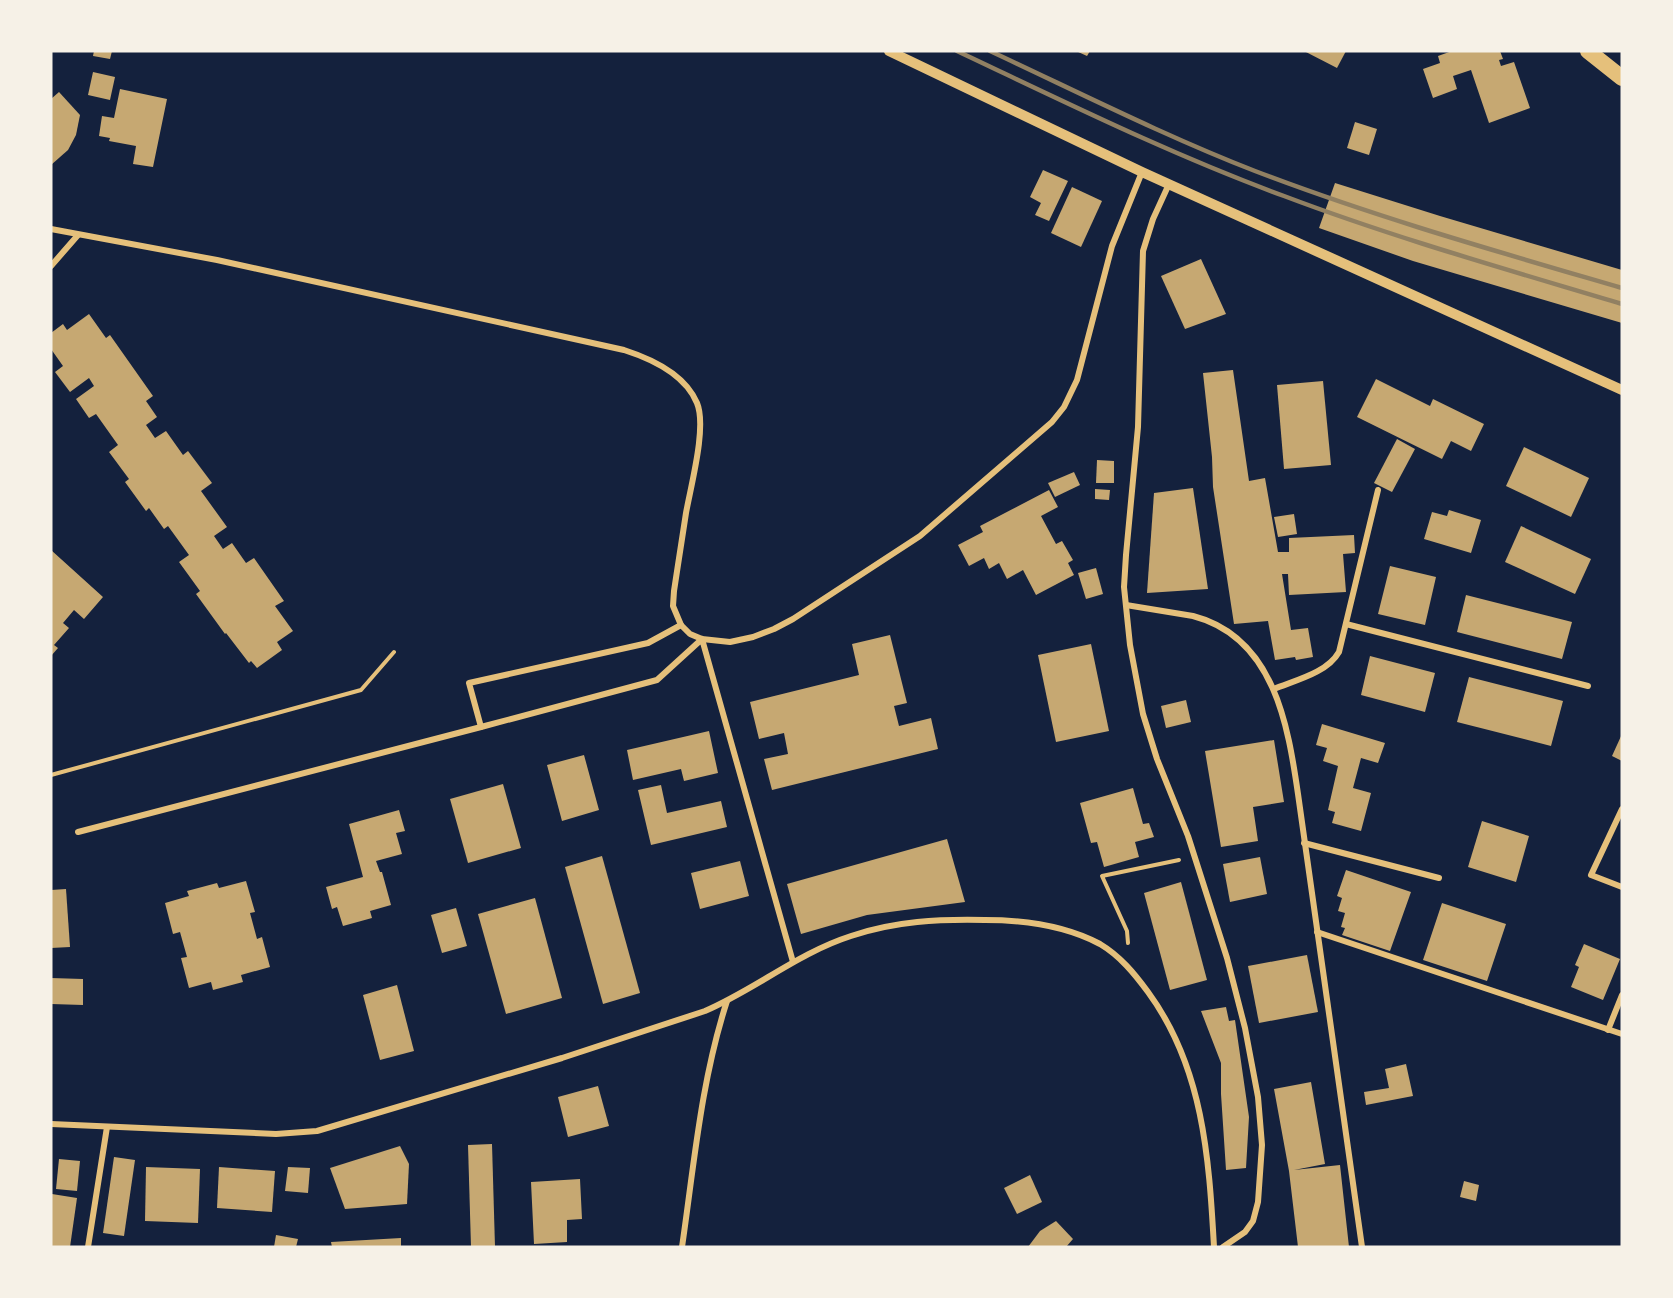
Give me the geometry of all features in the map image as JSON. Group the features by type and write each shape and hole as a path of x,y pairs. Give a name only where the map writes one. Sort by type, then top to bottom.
{"highway":[{"path":"1588,51 1622,78"}],"street":[{"path":"889,51 1142,172 1622,390"},
{"path":"51,229 217,260 624,350 643,356 666,368 689,389 698,404 700,415 700,431 674,591 675,615 690,634 702,639 730,642 753,637 793,619 920,536 1058,416 1077,380 1112,246 1142,172"},
{"path":"1169,183 1153,219 1143,251 1138,427 1126,555 1126,605 1136,677 1148,730 1195,856 1234,981 1245,1028 1261,1120 1262,1175 1256,1211 1253,1221 1245,1232 1223,1247"},
{"path":"51,266 78,235"},
{"path":"1274,688 1319,670 1335,659 1340,652 1378,490"},
{"path":"1126,605 1193,616 1214,624 1246,648 1274,688 1287,728 1362,1247"},
{"path":"1346,624 1588,686"},
{"path":"481,727 469,683 648,643 681,625"},
{"path":"78,832 657,680 702,639"},
{"path":"702,639 716,696 793,962"},
{"path":"1622,809 1591,875 1622,887"},
{"path":"1304,843 1439,878"},
{"path":"51,1124 276,1134 316,1131 562,1058 705,1011 728,1001 793,962 833,942 875,928 927,920 995,920 1048,927 1083,936 1108,950 1130,968 1165,1018 1178,1042 1200,1107 1207,1148 1214,1247"},
{"path":"1317,932 1622,1034"},
{"path":"1608,1030 1622,995"},
{"path":"682,1247 702,1111 716,1037 728,1001"},
{"path":"88,1247 107,1127"}],"path":[{"path":"51,775 361,690 394,652"},
{"path":"1130,968 1127,931 1102,876 1195,856"}],"building":[{"path":"94,51 112,51 110,59 93,56"},
{"path":"1076,51 1090,51 1087,56"},
{"path":"1304,51 1346,51 1337,68"},
{"path":"1452,51 1500,51 1503,59 1499,60 1501,66 1514,62 1530,108 1489,123 1471,70 1453,76 1457,89 1433,98 1423,69 1440,63 1438,56"},
{"path":"93,72 115,77 110,100 88,95"},
{"path":"120,89 167,99 153,167 133,164 136,146 109,141 110,138 99,136 102,116 114,118"},
{"path":"59,92 80,115 76,135 68,150 51,165 51,99"},
{"path":"1355,122 1377,129 1369,155 1347,148"},
{"path":"1043,170 1068,181 1049,221 1035,215 1041,203 1030,197"},
{"path":"1335,183 1622,270 1622,323 1413,261 1319,228"},
{"path":"1072,187 1102,201 1081,247 1051,233"},
{"path":"1201,259 1226,314 1185,329 1161,276"},
{"path":"89,314 106,338 110,335 153,396 146,401 157,417 146,425 155,438 166,431 183,455 188,451 212,483 201,491 227,527 214,536 223,549 232,543 246,563 254,558 284,601 275,606 293,631 277,642 282,650 257,668 251,661 249,663 225,634 196,594 200,591 179,562 189,555 168,526 164,529 149,508 146,511 125,482 129,479 109,452 118,445 96,414 89,418 76,399 94,386 89,378 70,392 55,372 63,366 51,349 51,333 63,324 67,330"},
{"path":"1233,370 1249,481 1265,478 1278,552 1289,552 1289,538 1354,535 1355,553 1343,554 1346,592 1289,595 1288,574 1282,574 1291,630 1308,628 1313,657 1275,660 1268,621 1234,624 1213,487 1203,373"},
{"path":"1376,379 1430,406 1433,399 1484,424 1471,451 1451,441 1442,459 1357,417"},
{"path":"1323,381 1331,465 1284,469 1277,385"},
{"path":"1397,439 1415,449 1392,492 1374,483"},
{"path":"1524,447 1589,478 1571,517 1506,486"},
{"path":"1097,460 1114,461 1114,483 1096,483"},
{"path":"1074,472 1080,485 1055,497 1048,483"},
{"path":"1193,488 1208,589 1147,593 1154,493"},
{"path":"1095,489 1110,490 1109,500 1095,499"},
{"path":"1049,490 1058,507 1041,516 1056,544 1062,541 1073,560 1068,563 1074,575 1036,595 1023,570 1007,579 999,563 989,569 984,558 969,566 958,545 983,532 980,526"},
{"path":"1449,510 1481,520 1471,553 1424,539 1432,512 1447,516"},
{"path":"1294,514 1297,534 1278,537 1274,517"},
{"path":"1521,526 1591,559 1575,594 1505,562"},
{"path":"51,550 103,597 84,619 74,610 63,623 69,628 54,645 58,648 51,656"},
{"path":"1390,566 1436,577 1425,625 1378,614"},
{"path":"1096,568 1103,594 1086,599 1078,573"},
{"path":"1466,595 1572,622 1562,659 1457,632"},
{"path":"890,635 907,703 894,706 899,726 931,718 938,749 772,790 764,759 788,754 784,733 759,739 750,702 859,675 852,644"},
{"path":"1091,644 1109,731 1056,742 1038,655"},
{"path":"1370,656 1435,673 1425,712 1361,695"},
{"path":"1469,677 1563,701 1551,746 1457,722"},
{"path":"1186,700 1191,722 1166,728 1161,706"},
{"path":"1322,724 1385,743 1378,763 1361,758 1353,788 1371,793 1361,831 1332,823 1335,812 1328,810 1338,766 1323,761 1327,748 1316,745"},
{"path":"709,731 718,773 684,781 681,769 633,780 627,750"},
{"path":"1622,734 1622,761 1612,756"},
{"path":"1274,740 1284,802 1253,807 1258,841 1221,847 1205,751"},
{"path":"584,755 599,810 562,821 547,765"},
{"path":"503,784 521,848 468,863 450,799"},
{"path":"661,785 667,813 721,801 727,827 651,845 638,790"},
{"path":"1133,788 1143,824 1149,823 1154,837 1135,842 1139,857 1104,867 1097,842 1091,843 1080,803"},
{"path":"399,810 405,831 396,833 402,854 376,861 382,872 391,905 370,911 372,918 343,926 337,907 332,909 326,887 363,877 349,824"},
{"path":"1482,821 1529,836 1516,882 1468,867"},
{"path":"947,839 965,902 867,915 801,934 787,884"},
{"path":"602,856 640,993 603,1004 565,867"},
{"path":"1260,857 1267,894 1230,902 1223,864"},
{"path":"740,861 749,896 700,909 691,873"},
{"path":"1346,870 1411,892 1390,951 1342,935 1345,928 1341,927 1345,913 1338,911 1342,898 1337,896"},
{"path":"246,881 255,912 250,913 257,939 262,937 270,967 241,975 243,982 213,990 211,982 189,988 181,958 187,957 180,932 173,934 165,903 189,896 187,891 217,883 219,888"},
{"path":"1181,882 1207,980 1170,990 1144,893"},
{"path":"66,889 70,947 51,948 51,890"},
{"path":"535,898 562,998 506,1014 478,914"},
{"path":"1442,903 1506,924 1487,981 1423,960"},
{"path":"456,908 467,946 442,953 431,915"},
{"path":"1584,944 1620,959 1603,1000 1571,987 1579,967 1575,965"},
{"path":"1307,955 1318,1012 1259,1023 1248,966"},
{"path":"51,978 83,979 83,1005 51,1004"},
{"path":"397,985 414,1051 380,1060 363,995"},
{"path":"1226,1007 1229,1021 1235,1020 1249,1117 1246,1168 1226,1170 1221,1063 1201,1011"},
{"path":"1406,1064 1413,1096 1366,1105 1364,1092 1389,1088 1385,1069"},
{"path":"1311,1082 1325,1164 1294,1170 1340,1165 1349,1247 1298,1247 1289,1171 1274,1089"},
{"path":"598,1086 609,1126 568,1137 558,1097"},
{"path":"492,1144 495,1247 471,1247 468,1145"},
{"path":"400,1146 409,1164 407,1204 345,1209 330,1168"},
{"path":"114,1157 135,1160 124,1236 103,1233"},
{"path":"59,1159 80,1161 77,1191 56,1189"},
{"path":"146,1167 200,1169 198,1223 145,1221"},
{"path":"219,1167 275,1171 272,1212 217,1208"},
{"path":"288,1167 310,1168 308,1193 285,1191"},
{"path":"1030,1175 1042,1202 1017,1214 1004,1188"},
{"path":"580,1179 582,1219 567,1220 567,1242 534,1244 531,1182"},
{"path":"1464,1181 1479,1185 1476,1201 1460,1197"},
{"path":"52,1194 77,1198 70,1247 51,1247"},
{"path":"1056,1221 1073,1239 1066,1247 1028,1247 1040,1231"},
{"path":"276,1235 298,1239 296,1247 274,1247"},
{"path":"401,1238 401,1247 332,1247 331,1242"}],"railway":[{"path":"957,51 1160,146 1284,196 1410,240 1622,304"},
{"path":"990,51 1155,128 1300,188 1391,219 1622,288"}]}
